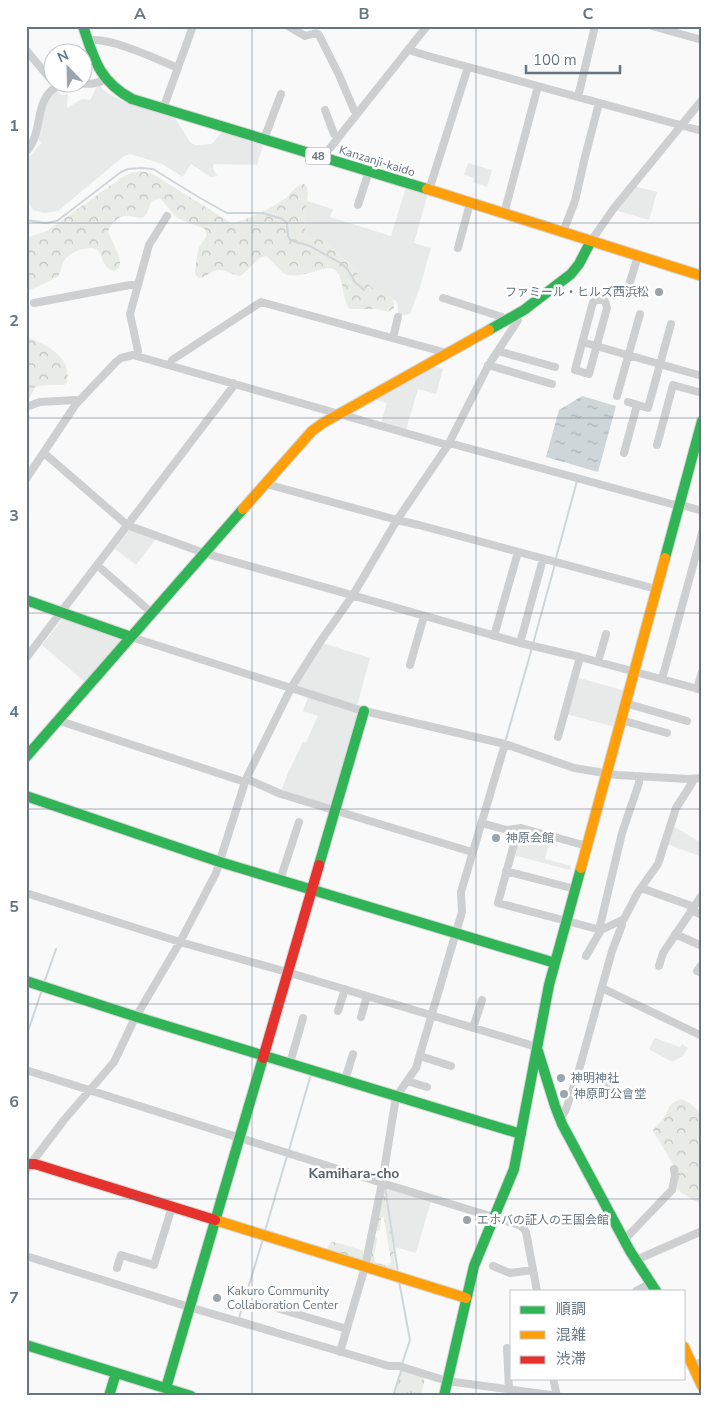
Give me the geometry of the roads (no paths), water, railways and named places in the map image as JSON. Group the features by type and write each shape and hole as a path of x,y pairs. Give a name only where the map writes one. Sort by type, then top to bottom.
{"street":[{"name":"Kanzanji-kaido","path":"83,26 96,64 113,88 125,96 702,276"},
{"path":"163,109 193,26"},
{"path":"288,26 306,36 316,33 319,35 357,113"},
{"path":"324,157 427,26"},
{"path":"578,97 595,26"},
{"path":"652,26 702,40"},
{"path":"88,41 94,39 118,45 178,68"},
{"path":"409,48 412,51 428,56 702,131"},
{"path":"26,50 42,69"},
{"path":"429,190 468,67"},
{"path":"92,84 105,79"},
{"path":"504,214 538,86"},
{"path":"26,152 35,138 42,104 51,92"},
{"path":"264,139 281,94"},
{"path":"26,757 312,431 339,414 516,316 571,274 614,208 702,100"},
{"path":"563,232 575,201 599,103"},
{"path":"325,110 334,134 338,137"},
{"path":"358,205 369,171"},
{"path":"458,248 470,203"},
{"path":"137,355 138,351 130,314 150,245 167,216"},
{"path":"626,295 638,256"},
{"path":"34,303 138,285"},
{"path":"443,298 502,317 505,322"},
{"path":"598,299 605,301 607,308 597,346 589,374 575,370 593,302 598,299"},
{"path":"171,365 172,360 261,302 443,352 445,356"},
{"path":"617,396 640,314"},
{"path":"28,1166 64,1120 114,1062 216,874 246,781 290,688 353,595 397,520 449,444 488,366 518,320 516,316"},
{"path":"393,338 398,317"},
{"path":"628,402 648,408 670,324"},
{"path":"582,342 702,376"},
{"path":"498,351 555,367"},
{"path":"26,479 78,402 116,362 127,356 137,355 339,414 702,511"},
{"path":"488,366 552,384"},
{"path":"26,658 232,388 233,383"},
{"path":"657,445 673,385 702,393"},
{"path":"26,407 40,402 75,400 78,402"},
{"path":"624,453 637,405"},
{"path":"444,1396 477,1258 511,1176 521,1134 547,991 702,422"},
{"path":"44,453 127,525 204,553 494,636 580,657 699,690 702,672"},
{"path":"267,482 270,485 656,590"},
{"path":"662,679 702,533"},
{"path":"494,636 518,552"},
{"path":"520,643 543,558"},
{"path":"97,565 152,613"},
{"path":"26,600 131,637 364,711 505,744 574,768 640,776 702,778"},
{"path":"410,665 424,616"},
{"path":"598,662 606,634"},
{"path":"558,737 580,657"},
{"path":"625,704 687,721"},
{"path":"163,1390 215,1220 364,711"},
{"path":"60,719 63,722 242,781 249,780 281,794 472,852"},
{"path":"621,720 667,733"},
{"path":"340,1352 365,1267 382,1183 396,1096 416,1068 420,1056 462,912 461,892 505,744"},
{"path":"586,956 600,930 622,833 640,776"},
{"path":"518,829 498,903 600,930 624,919 641,888 658,864 676,808 693,779"},
{"path":"26,796 220,862 555,964"},
{"path":"280,880 299,822"},
{"path":"481,823 507,830 521,828 586,846"},
{"path":"506,871 575,889"},
{"path":"641,888 689,906 702,915"},
{"path":"26,893 180,942 288,972 537,1047"},
{"path":"659,966 663,953 702,895"},
{"path":"558,1116 563,1114 566,1109 577,1077 612,951 622,924 620,921"},
{"path":"675,934 702,946"},
{"path":"702,964 697,971 702,973"},
{"path":"26,981 137,1017 521,1134"},
{"path":"602,988 702,1036"},
{"path":"338,1010 345,989"},
{"path":"360,1017 367,996"},
{"path":"474,1028 482,1000"},
{"path":"290,1063 303,1018"},
{"path":"537,1047 558,1116 624,1239 653,1287 640,1290"},
{"path":"345,1080 353,1054"},
{"path":"420,1056 451,1066"},
{"path":"26,1070 519,1225 524,1229 537,1290"},
{"path":"577,1077 606,1085"},
{"path":"407,1081 427,1087"},
{"path":"28,1166 35,1164 466,1298"},
{"path":"624,1239 672,1190 675,1176 674,1169"},
{"path":"116,1268 121,1255 154,1265 172,1207"},
{"path":"636,1260 702,1230"},
{"path":"26,1256 340,1352 447,1380 557,1395 553,1380"},
{"path":"493,1266 510,1273 533,1270"},
{"path":"263,1304 347,1329"},
{"path":"26,1345 163,1390 192,1396"},
{"path":"507,1348 509,1389"},
{"path":"686,1350 697,1364 702,1386"},
{"path":"109,1396 116,1373"}],"water":[{"path":"582,396 616,406 598,472 546,457 559,410"}],"waterway":[{"path":"26,220 46,223 57,221 121,172 128,169 153,169 227,213 263,213 282,219 287,223 290,240 310,246 342,264 355,282 364,290"},
{"path":"556,558 577,481"},
{"path":"533,644 555,564"},
{"path":"506,739 532,648"},
{"path":"44,983 56,949"},
{"path":"26,1037 42,990"},
{"path":"289,1150 311,1074"},
{"path":"265,1231 287,1156"},
{"path":"385,1187 398,1273"},
{"path":"263,1239 239,1318 275,1329"},
{"path":"399,1281 410,1340 402,1364"},
{"path":"393,1396 401,1371"}],"place":[{"name":"ファミール・ヒルズ西浜松","path":"659,292"},
{"name":"神原会館","path":"496,838"},
{"name":"神明神社","path":"561,1078"},
{"name":"神原町公會堂","path":"564,1094"},
{"name":"エホバの証人の王国会館","path":"467,1220"},
{"name":"Kakuro Community Collaboration Center","path":"217,1298"}],"district":[{"name":"Kamihara-cho","path":"354,1173"}]}
